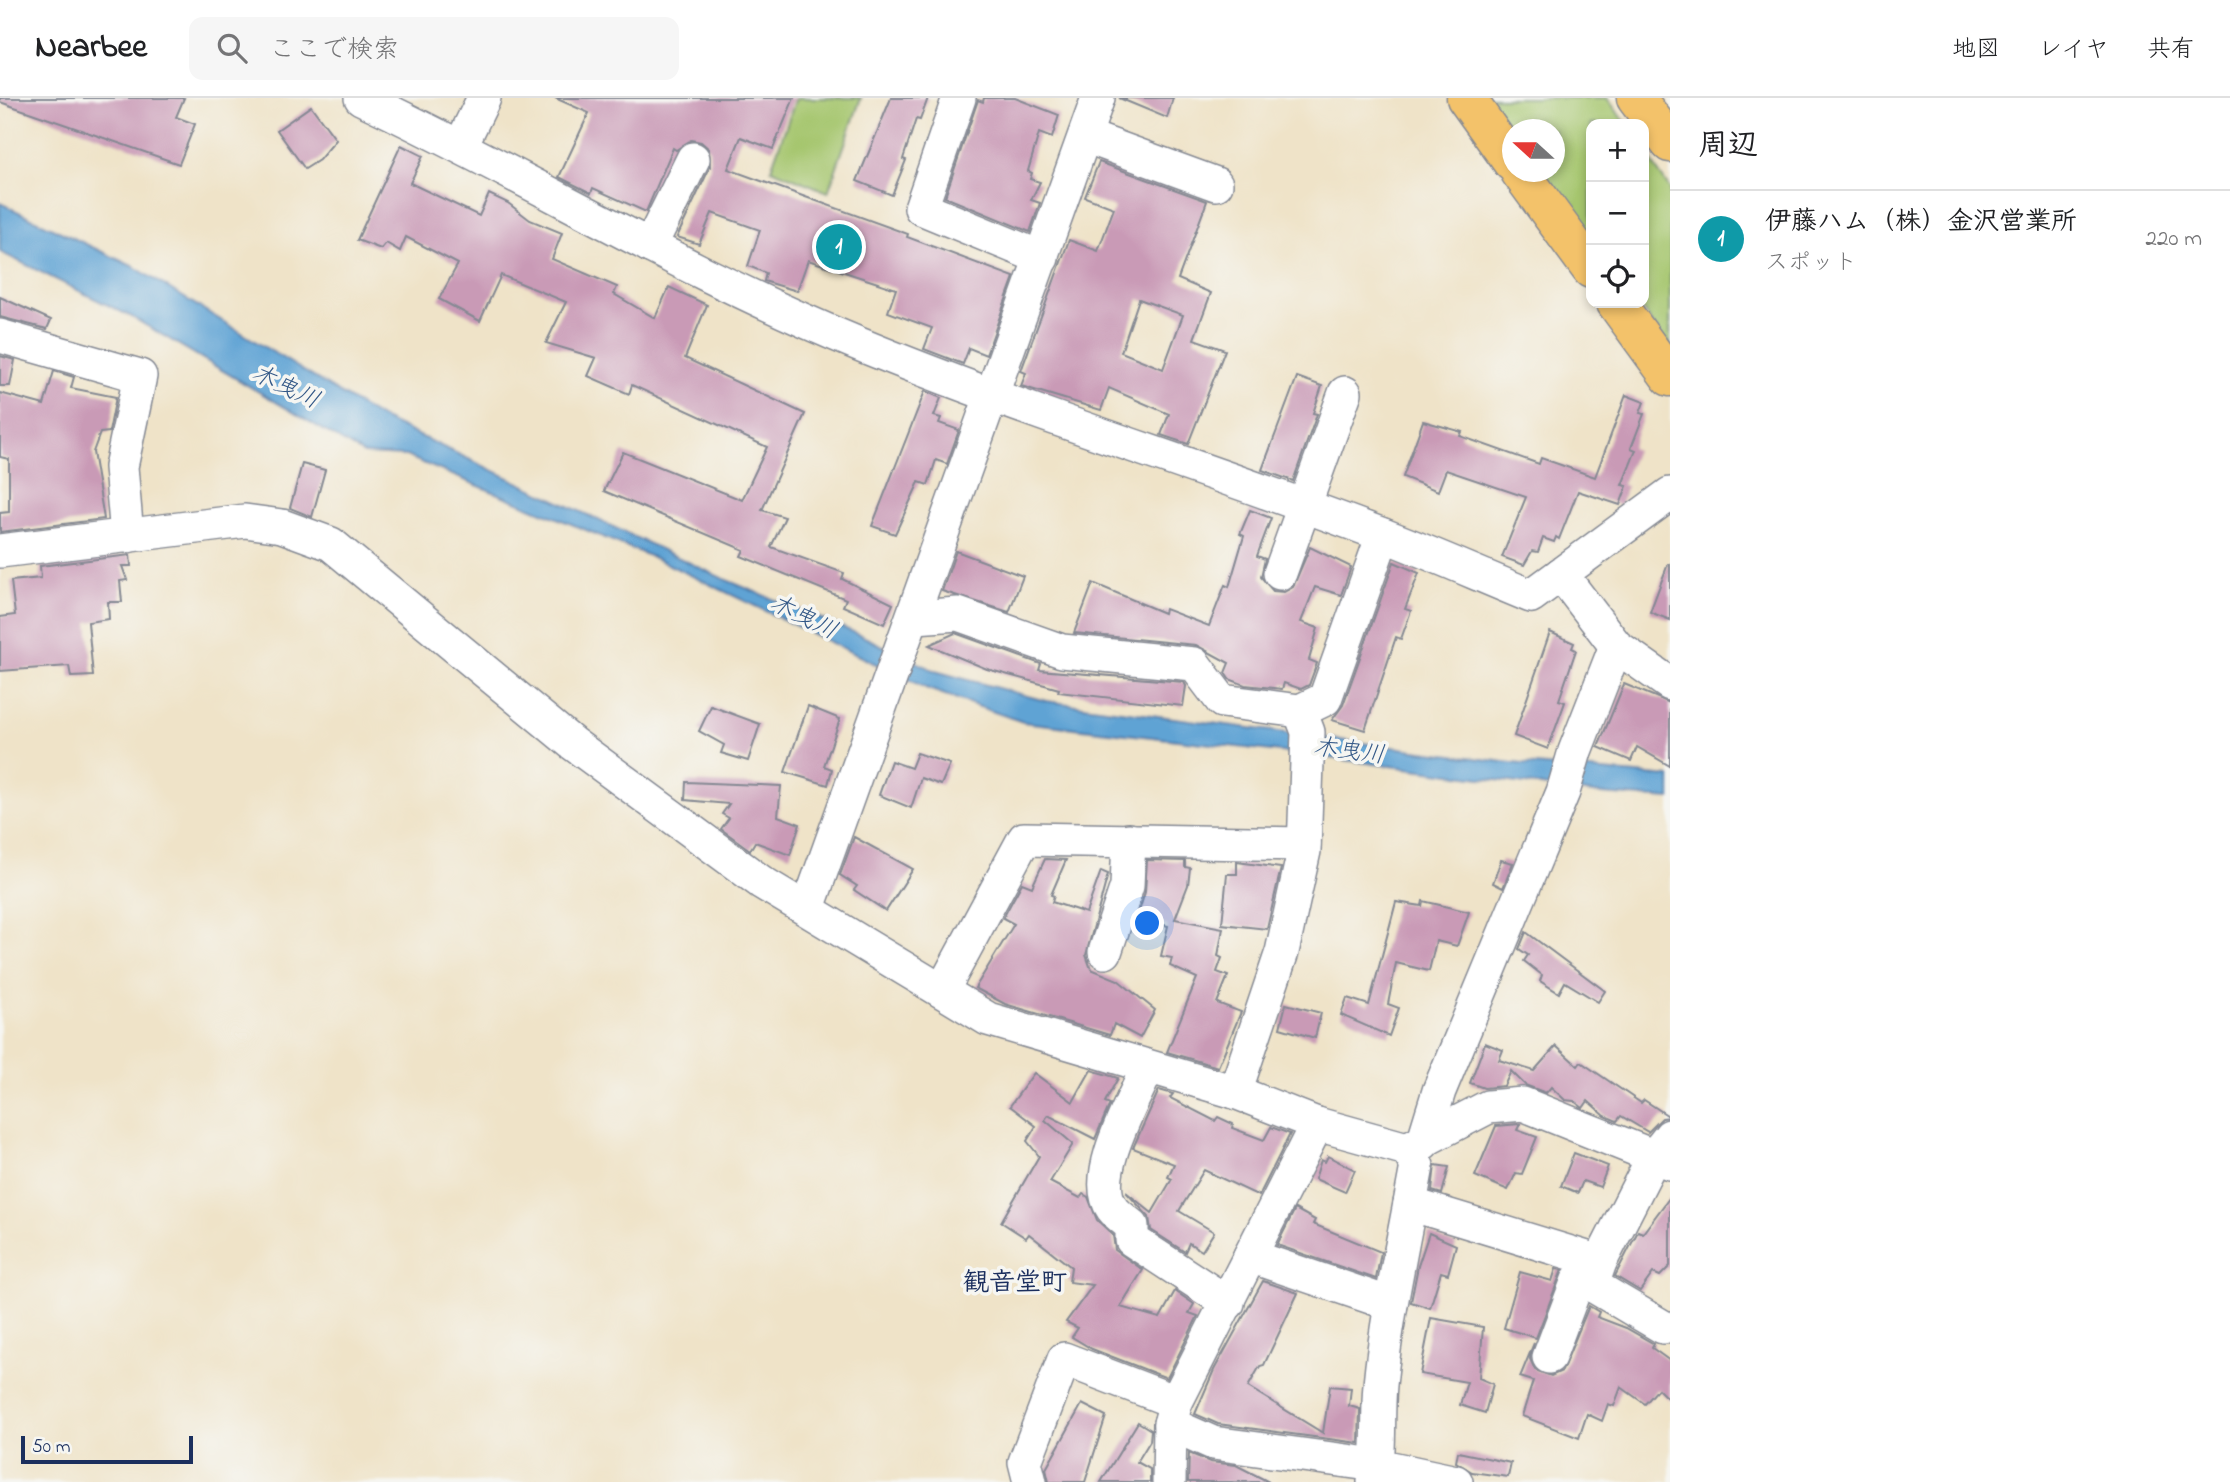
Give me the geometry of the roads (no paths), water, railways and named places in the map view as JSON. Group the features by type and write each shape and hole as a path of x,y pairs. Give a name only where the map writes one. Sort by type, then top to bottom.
{"main road":[{"path":"1466,98 1502,147"},
{"path":"1636,98 1670,143"},
{"path":"1527,182 1586,262"},
{"path":"1620,308 1670,377"}],"street":[{"path":"360,98 460,145 650,246 852,341 993,397 1383,535 1531,596 1670,494"},
{"path":"460,145 484,98"},
{"path":"959,98 921,208 1042,258"},
{"path":"808,908 915,617 1098,98"},
{"path":"1085,136 1216,184"},
{"path":"650,246 693,159"},
{"path":"0,336 140,376 121,467 127,536"},
{"path":"1280,573 1345,393"},
{"path":"0,551 245,522 282,526 331,544 572,743 761,882 988,1018 1235,1092 1317,1124 1415,1146 1488,1107 1523,1104 1665,1152 1596,1274 1577,1280 1549,1357"},
{"path":"1235,1092 1282,952 1304,844 1305,734 1325,699 1383,535"},
{"path":"1561,574 1616,646 1670,684"},
{"path":"915,617 958,614 1062,651 1194,664 1222,701 1305,734"},
{"path":"1376,1474 1380,1387 1391,1304 1417,1166 1415,1146 1563,792 1575,751 1616,646"},
{"path":"943,991 1024,839 1304,844"},
{"path":"1105,952 1127,886 1129,840"},
{"path":"1149,1067 1106,1167 1104,1185 1111,1207 1132,1226 1132,1240 1228,1303"},
{"path":"1169,1482 1172,1413 1317,1124"},
{"path":"1410,1204 1596,1274 1663,1327"},
{"path":"1250,1256 1391,1304"},
{"path":"1030,1482 1025,1462 1065,1359 1172,1413 1213,1443 1376,1474 1456,1482"}],"water":[{"name":"木曳川","path":"0,203 134,267 379,417 724,579 858,634 935,671 1046,701 1512,763 1670,777 1670,799 1601,794 1323,757 1023,722 928,689 659,560 406,456 364,454 130,316 0,252"}],"place":[{"name":"伊藤ハム（株）金沢営業所","path":"839,247"}],"district":[{"name":"観音堂町","path":"1015,1281"}]}
